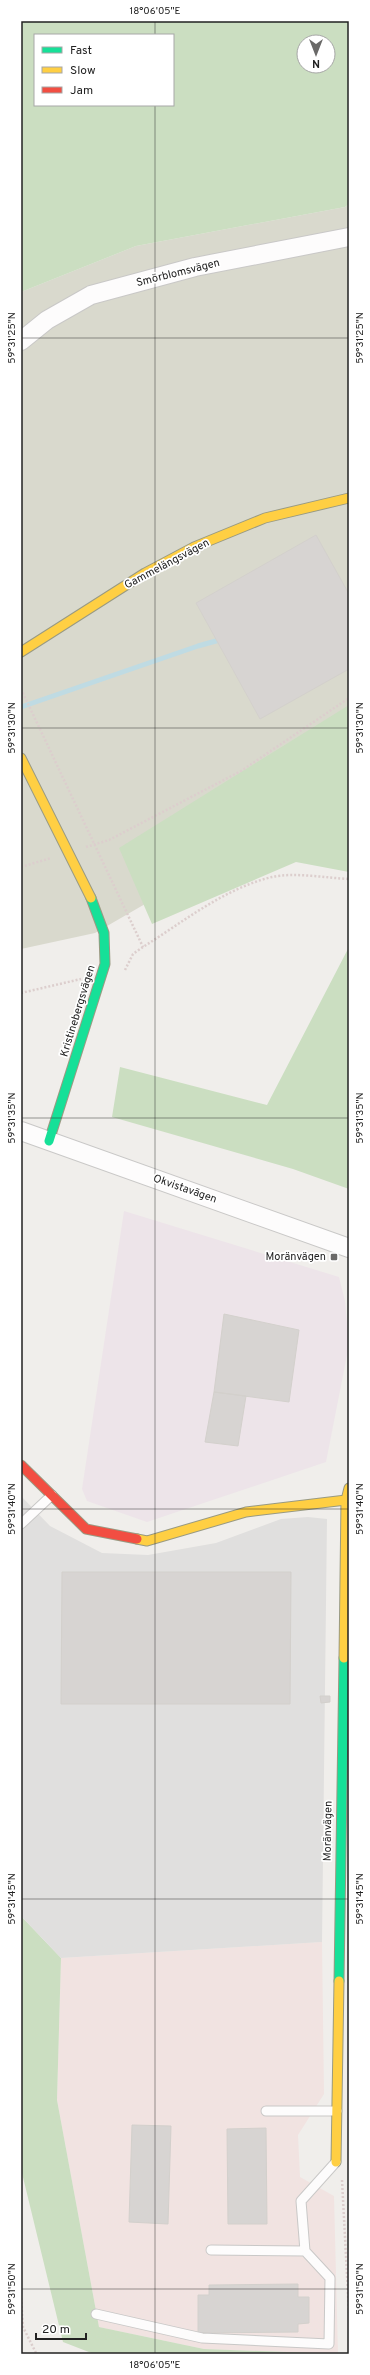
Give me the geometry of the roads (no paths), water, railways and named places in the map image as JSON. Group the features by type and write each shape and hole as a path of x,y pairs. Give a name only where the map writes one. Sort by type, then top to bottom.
{"street":[{"name":"Smörblomsvägen","path":"21,341 47,320 91,295 195,267 349,238"},
{"name":"Gammelängsvägen","path":"21,652 145,573 194,547 265,518 349,498"},
{"name":"Kristinebergsvägen","path":"21,758 90,895 104,933 105,964 100,984 49,1141"},
{"name":"Okvistavägen","path":"21,1131 349,1248"},
{"path":"21,1465 86,1529 147,1541 246,1512 346,1500"},
{"name":"Moränvägen","path":"336,2162 346,1500 349,1488"}],"lane":[{"path":"21,1524 52,1495"},
{"path":"266,2111 337,2111"},
{"path":"96,2314 202,2338 329,2344 330,2278 305,2251 301,2201 336,2162"},
{"path":"211,2250 305,2251"}],"waterway":[{"path":"21,707 198,646 223,639"}],"place":[{"name":"Moränvägen","path":"334,1257"}]}
